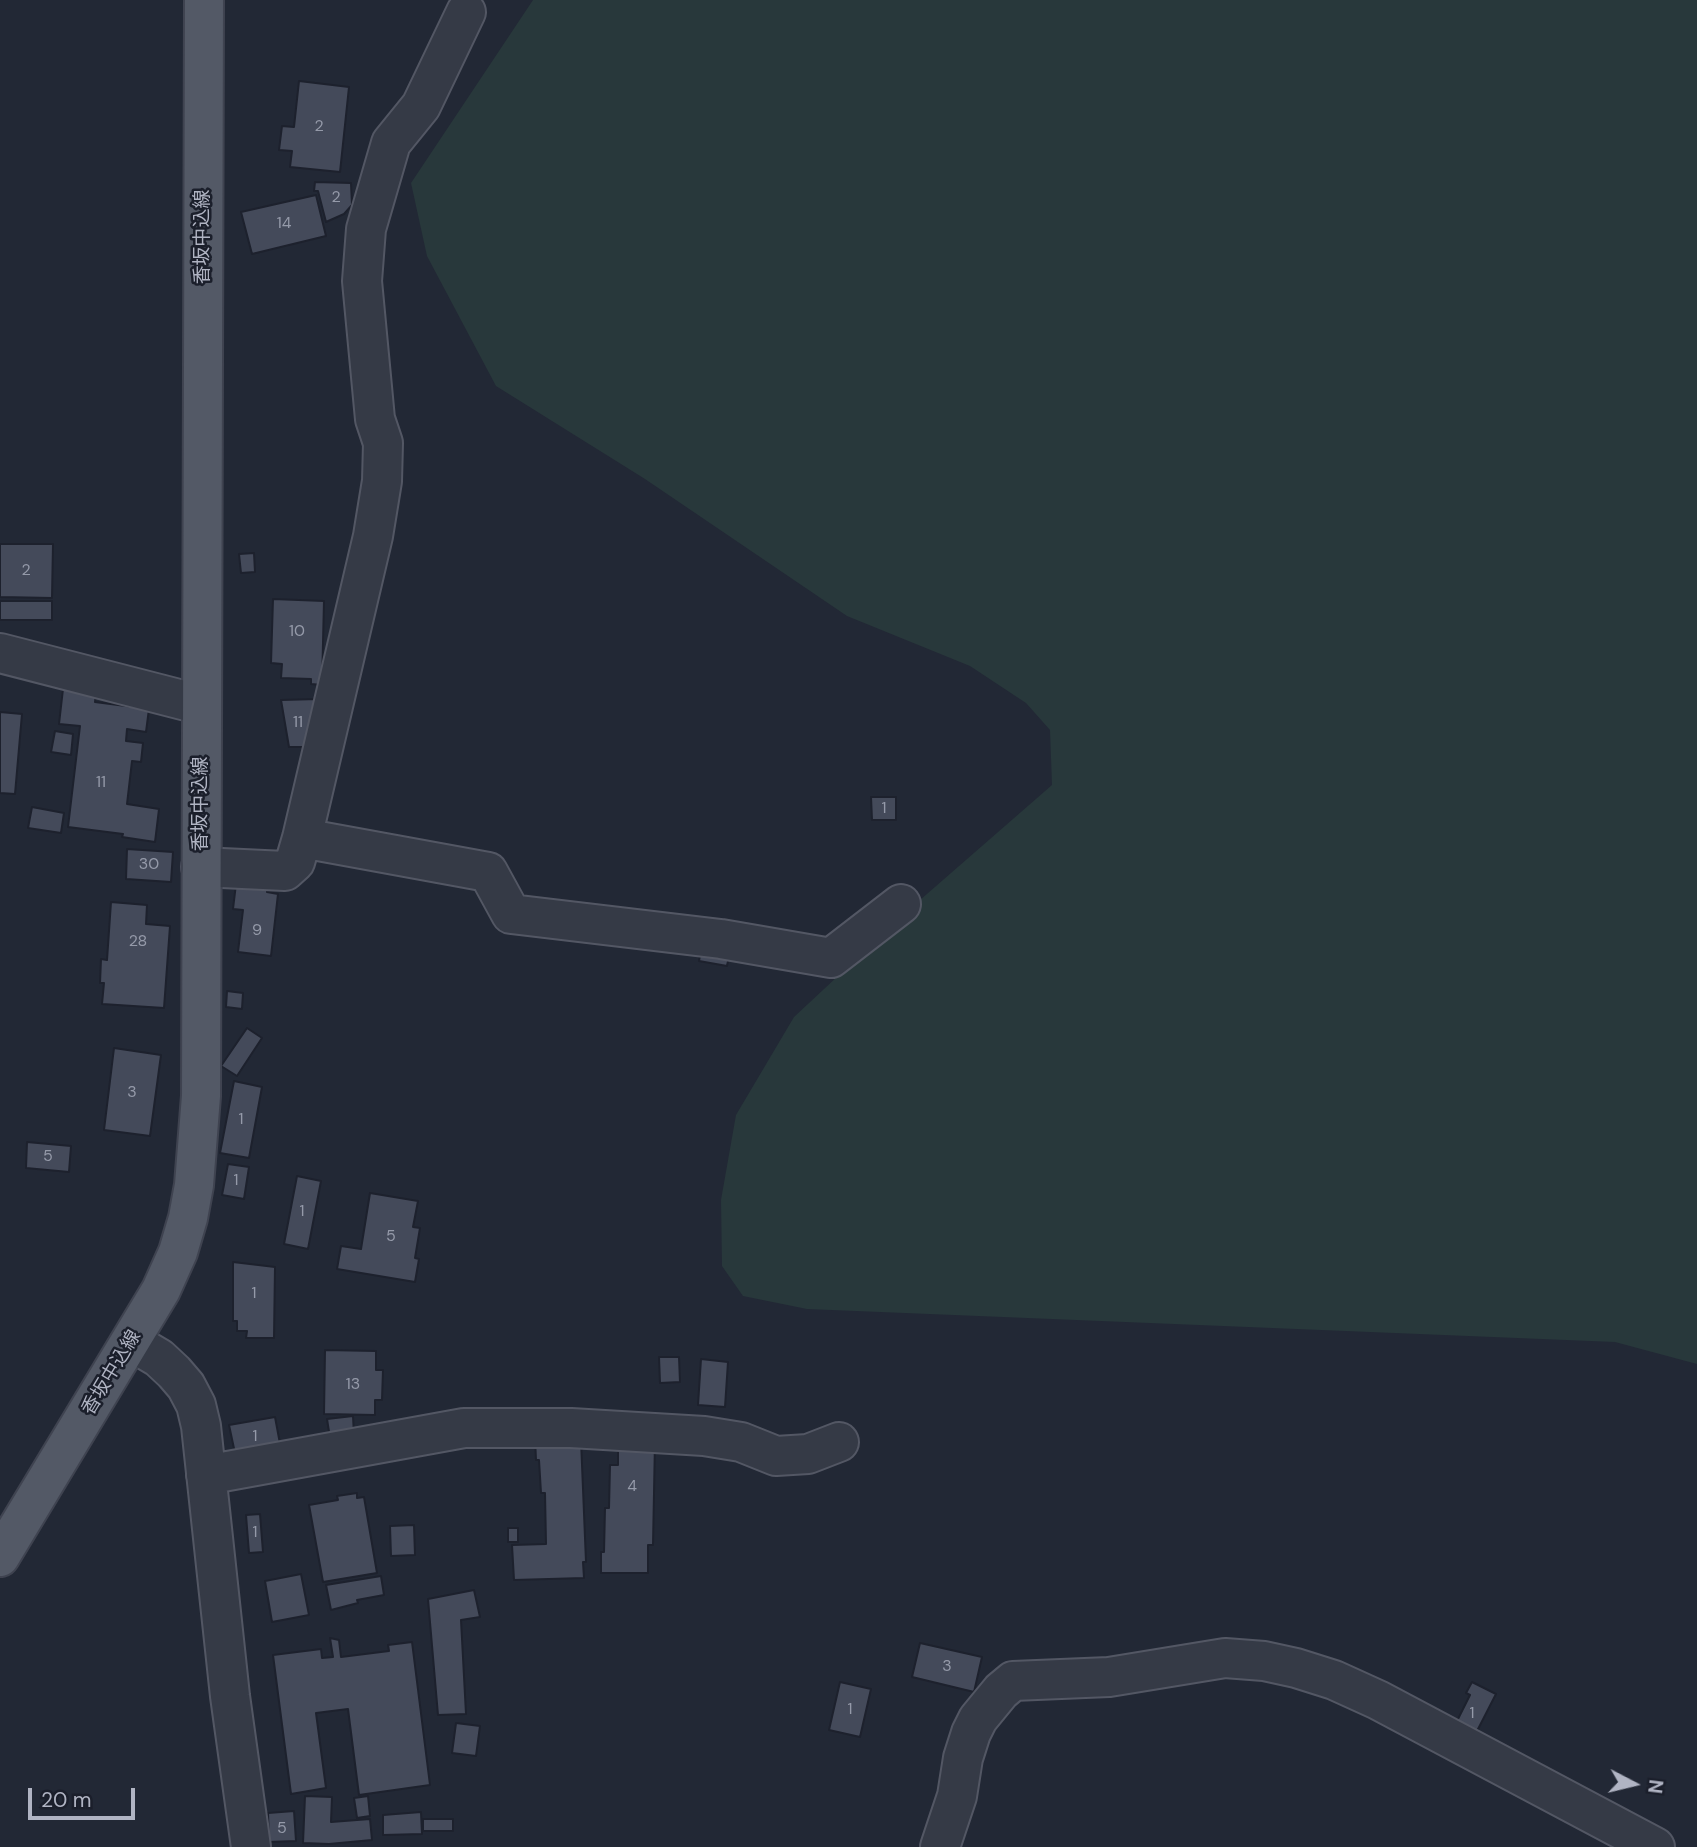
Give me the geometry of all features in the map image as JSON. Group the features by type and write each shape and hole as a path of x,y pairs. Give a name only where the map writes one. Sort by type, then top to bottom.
{"main road":[{"name":"香坂中込線","path":"0,1558 161,1290 178,1252 194,1185 201,1096 204,0"}],"street":[{"path":"201,867 285,871 295,862 373,536 382,481 383,443 375,419 362,281 366,229 391,143 421,106 466,12"},
{"path":"0,653 202,705"},
{"path":"302,838 488,872 511,914 721,939 831,958 901,904"},
{"path":"132,1342 159,1359 186,1386 197,1405 230,1696 251,1847"},
{"path":"206,1475 464,1428 570,1428 704,1436 741,1442 776,1456 808,1454 839,1442"},
{"path":"940,1847 957,1796 963,1758 971,1733 978,1719 1013,1681 1109,1677 1225,1658 1264,1661 1334,1680 1378,1700 1655,1847"}],"shaded area":[{"path":"533,0 1697,0 1697,1364 1615,1342 807,1309 743,1296 722,1266 721,1200 736,1115 794,1017 912,907 1052,785 1050,730 1026,703 970,666 847,616 645,479 496,386 427,256 411,183"}],"building":[{"path":"299,81 349,87 340,172 290,167 292,151 279,150 282,126 294,127"},
{"path":"315,182 351,183 352,205 344,214 326,222 318,191 314,191"},
{"path":"316,195 326,236 252,254 241,212"},
{"path":"0,544 53,544 52,598 0,597"},
{"path":"254,553 255,572 241,573 239,554"},
{"path":"273,599 324,601 322,685 311,684 311,679 281,678 282,664 271,663"},
{"path":"0,601 52,601 52,620 0,620"},
{"path":"63,689 96,693 95,702 149,709 146,732 127,729 126,741 143,743 141,762 132,761 127,804 159,809 155,842 122,837 123,834 68,827 80,726 59,724"},
{"path":"318,699 306,747 289,747 281,700"},
{"path":"0,712 22,714 15,794 0,793"},
{"path":"55,731 73,734 71,755 51,752"},
{"path":"871,797 896,797 896,820 872,820"},
{"path":"32,807 64,813 61,833 28,828"},
{"path":"127,849 173,852 171,882 126,879"},
{"path":"236,884 267,888 267,892 278,894 271,956 238,952 243,910 233,909"},
{"path":"111,902 147,905 146,924 170,926 164,1008 102,1004 104,983 100,983 101,959 107,960"},
{"path":"701,949 730,951 727,966 699,961"},
{"path":"227,991 243,993 242,1009 226,1007"},
{"path":"247,1028 262,1038 237,1076 221,1066"},
{"path":"114,1048 161,1055 150,1136 104,1130"},
{"path":"234,1081 262,1087 249,1158 220,1153"},
{"path":"27,1142 71,1146 69,1172 26,1168"},
{"path":"228,1164 249,1167 244,1199 222,1195"},
{"path":"297,1176 321,1181 308,1249 284,1244"},
{"path":"370,1193 418,1201 413,1227 420,1228 415,1258 419,1259 415,1282 337,1269 341,1246 361,1249"},
{"path":"233,1262 275,1267 274,1338 246,1338 247,1331 237,1331 237,1321 233,1321"},
{"path":"325,1350 376,1351 376,1370 383,1370 382,1400 375,1400 375,1415 324,1414"},
{"path":"659,1357 679,1357 680,1382 660,1383"},
{"path":"701,1359 728,1362 725,1407 698,1405"},
{"path":"353,1416 354,1435 330,1438 327,1419"},
{"path":"275,1417 281,1449 236,1458 229,1425"},
{"path":"535,1438 581,1440 586,1562 583,1562 584,1578 514,1580 512,1545 546,1544 545,1493 541,1493"},
{"path":"618,1440 655,1441 653,1545 648,1545 648,1573 601,1573 605,1508 609,1508 610,1465 618,1465"},
{"path":"357,1493 357,1498 364,1497 377,1573 323,1582 309,1505 338,1500 337,1496"},
{"path":"260,1514 263,1552 249,1553 246,1515"},
{"path":"414,1525 415,1555 391,1556 390,1526"},
{"path":"508,1528 518,1528 518,1542 508,1542"},
{"path":"301,1574 309,1615 272,1622 265,1581"},
{"path":"381,1576 384,1595 357,1600 358,1603 331,1610 326,1585"},
{"path":"474,1590 480,1617 461,1620 466,1714 438,1715 428,1599"},
{"path":"330,1638 339,1640 341,1657 389,1651 388,1645 412,1642 430,1785 359,1795 348,1709 316,1713 326,1788 291,1794 273,1655 321,1649 322,1658 333,1657"},
{"path":"920,1643 982,1657 974,1692 912,1677"},
{"path":"840,1682 871,1689 860,1737 829,1730"},
{"path":"1472,1682 1496,1694 1476,1733 1456,1723 1470,1695 1466,1693"},
{"path":"456,1723 480,1726 476,1756 452,1753"},
{"path":"305,1796 332,1797 331,1822 370,1819 372,1840 329,1844 303,1843"},
{"path":"368,1796 370,1816 357,1818 354,1798"},
{"path":"294,1811 296,1841 269,1842 268,1813"},
{"path":"421,1812 422,1834 383,1835 383,1815"},
{"path":"423,1819 453,1819 453,1831 423,1831"}]}
